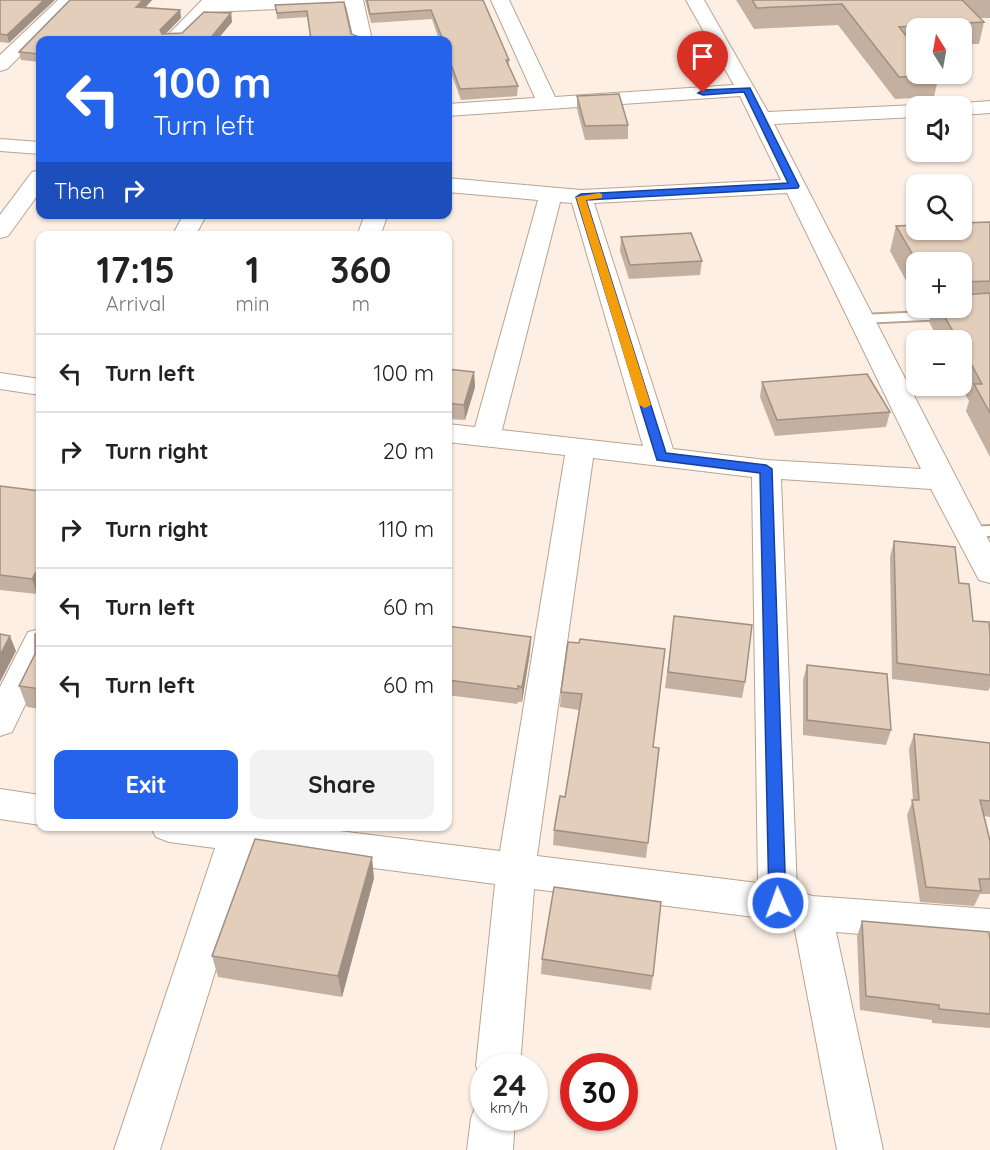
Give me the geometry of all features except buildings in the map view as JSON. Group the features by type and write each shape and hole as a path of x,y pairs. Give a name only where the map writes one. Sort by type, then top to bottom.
{"street":[{"path":"0,65 68,0"},
{"path":"176,36 209,4 354,0 362,36"},
{"path":"500,0 548,104"},
{"path":"694,0 747,90 941,480 980,531 990,572"},
{"path":"452,110 747,90"},
{"path":"972,108 990,107"},
{"path":"761,119 906,112"},
{"path":"0,145 36,148"},
{"path":"0,231 36,182"},
{"path":"452,185 581,197 794,186"},
{"path":"486,437 551,194"},
{"path":"581,197 661,457"},
{"path":"0,381 36,386"},
{"path":"452,434 766,469 941,480"},
{"path":"499,1053 516,870 580,449"},
{"path":"766,469 795,908 860,1150"},
{"path":"0,722 36,649"},
{"path":"0,804 36,809"},
{"path":"137,1150 240,831 795,908 990,927"},
{"path":"490,1150 492,1131"}],"lane":[{"path":"861,319 990,313"}],"slow traffic":[{"path":"599,196 581,197 645,405"}],"route":[{"path":"703,93 747,90 794,186 581,197 661,457 766,469 778,903"}]}
